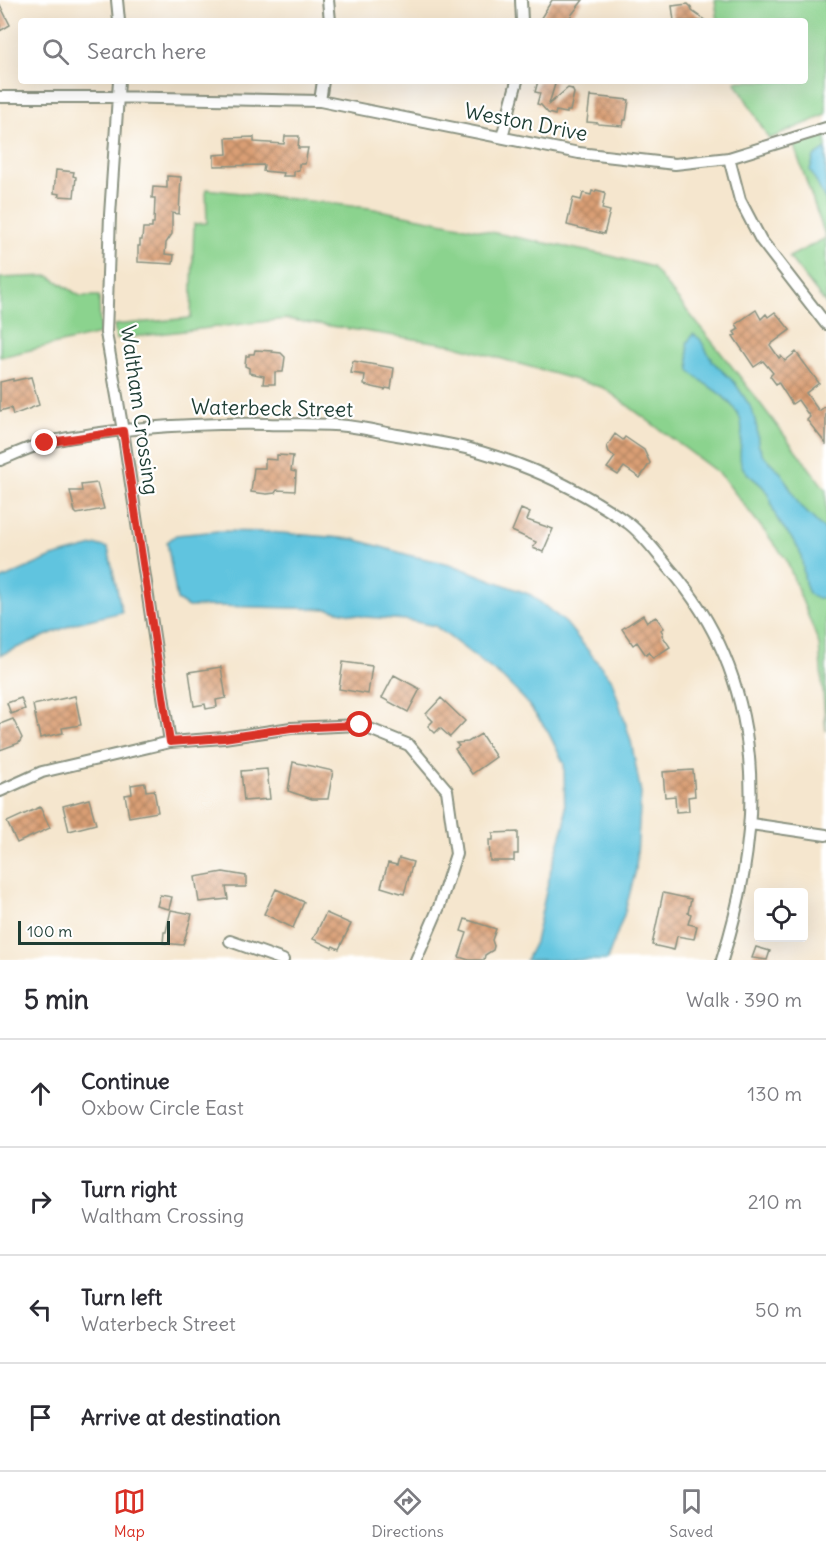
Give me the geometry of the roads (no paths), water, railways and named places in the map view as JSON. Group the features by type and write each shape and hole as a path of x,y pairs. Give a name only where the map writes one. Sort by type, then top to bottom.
{"street":[{"path":"117,0 119,18"},
{"path":"328,0 330,18"},
{"path":"521,0 522,18"},
{"name":"Waltham Crossing","path":"119,84 110,214 106,333 170,742"},
{"path":"320,101 323,84"},
{"path":"502,136 516,84"},
{"name":"Weston Drive","path":"0,97 320,101 579,153 675,164 729,158 826,128"},
{"path":"729,158 740,200 761,240 826,324"},
{"name":"Waterbeck Street","path":"0,460 45,443 123,431 211,423 346,426 480,452 541,473 630,525 686,587 711,626 737,686 746,725 752,771 751,824 745,867 722,960"},
{"path":"0,791 42,772 170,742 224,738 291,728 360,725 409,745 447,790 456,854 440,907 416,960"},
{"path":"751,824 826,834"},
{"path":"230,941 283,960"}],"water":[{"path":"826,149 826,201 810,170 814,157"},
{"path":"693,334 700,339 712,357 712,361 735,383 752,409 758,444 763,455 782,474 800,506 826,531 826,597 817,598 807,590 797,546 776,516 766,491 741,464 742,426 738,414 727,400 690,371 687,343"},
{"path":"218,531 269,532 354,539 412,556 450,564 531,595 566,623 612,680 631,741 641,793 636,870 624,915 607,960 526,960 535,942 551,869 565,823 564,764 547,730 524,699 503,678 435,626 406,620 365,617 329,609 188,607 177,600 167,542 176,535"},
{"path":"97,545 108,548 122,612 76,623 0,655 0,580 52,557"}]}
